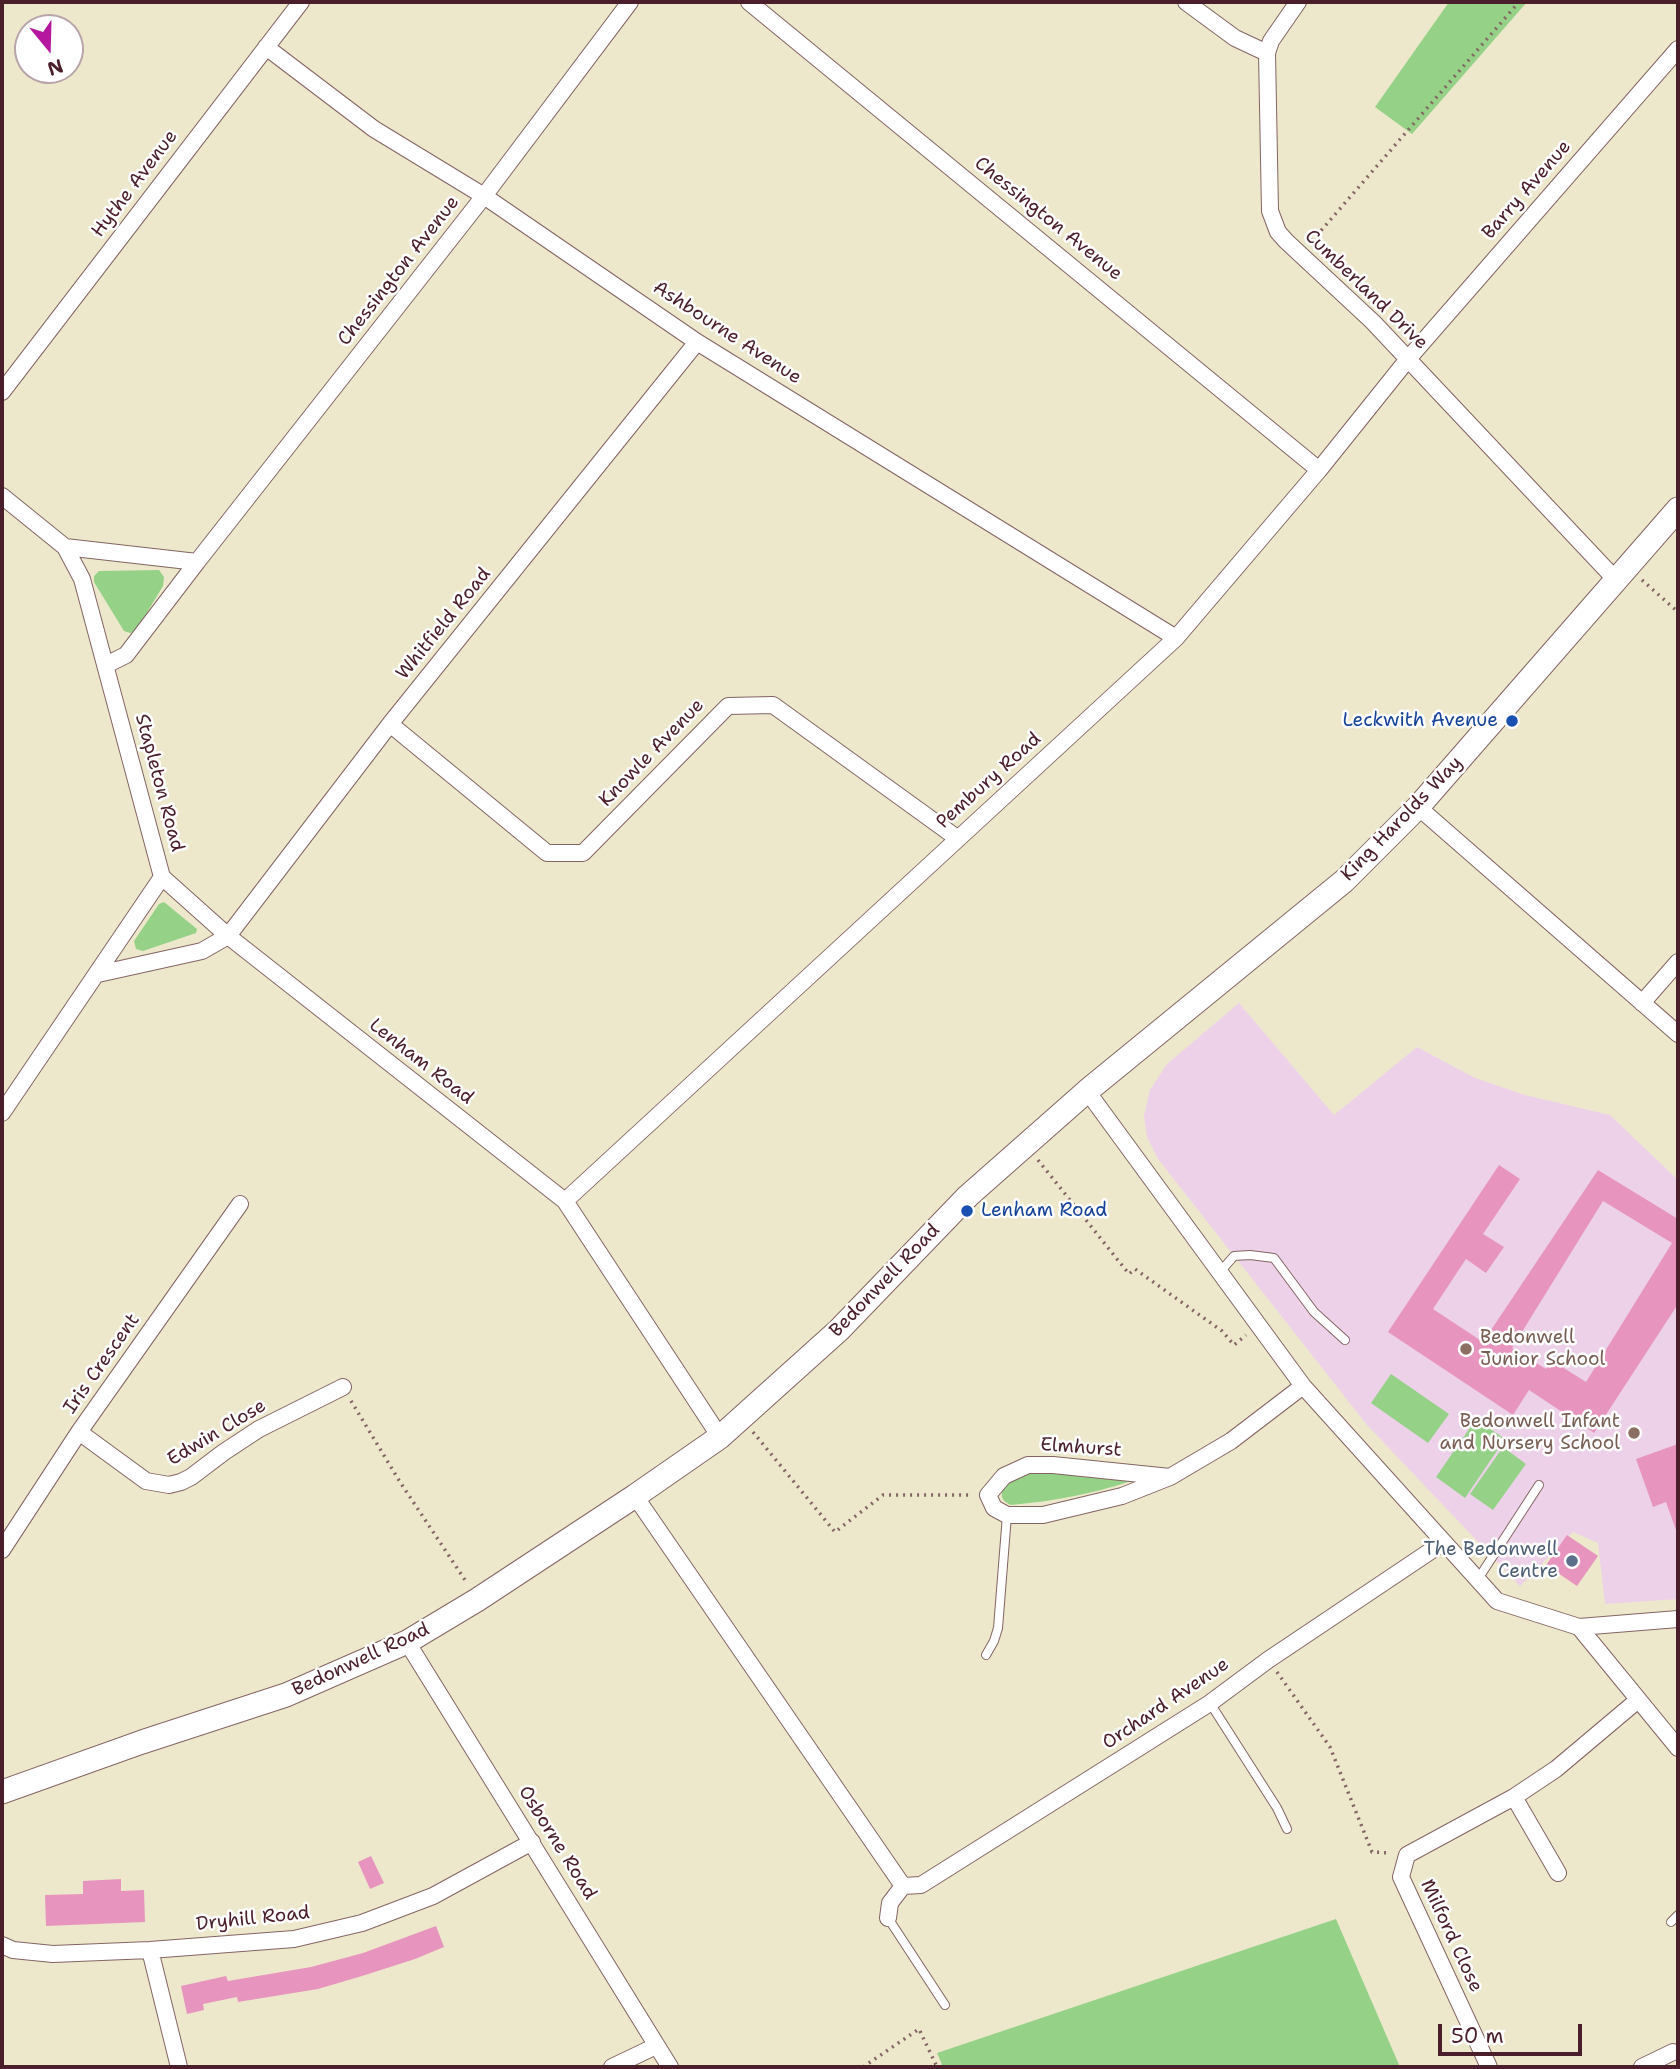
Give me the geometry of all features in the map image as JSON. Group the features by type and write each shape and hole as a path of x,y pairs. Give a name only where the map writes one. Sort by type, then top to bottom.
{"street":[{"name":"Hythe Avenue","path":"2,392 301,2"},
{"name":"Chessington Avenue","path":"106,665 126,655 484,196 630,2"},
{"name":"Chessington Avenue","path":"749,2 1320,470"},
{"path":"1186,2 1235,38 1267,52 1271,41 1298,2"},
{"name":"Ashbourne Avenue","path":"267,47 374,129 484,196 697,342 1176,638"},
{"name":"Barry Avenue","path":"1408,359 1678,49"},
{"name":"Cumberland Drive","path":"1267,52 1270,211 1274,223 1286,241 1373,322 1622,573"},
{"name":"Whitfield Road","path":"228,936 390,724 697,342"},
{"name":"Pembury Road","path":"565,1201 1176,638 1320,470 1408,359"},
{"name":"Stapleton Road","path":"2,496 65,547 82,579 162,877 2,1113"},
{"name":"King Harolds Way","path":"1087,1091 1344,881 1418,807 1678,509"},
{"path":"65,547 197,562"},
{"name":"Knowle Avenue","path":"390,724 547,853 583,853 728,706 773,705 957,838"},
{"path":"1418,807 1678,1034"},
{"name":"Lenham Road","path":"162,877 228,936 565,1201 720,1437"},
{"path":"98,974 202,951 228,936"},
{"path":"1642,1003 1678,962"},
{"path":"1087,1091 1303,1386 1497,1601 1579,1627 1678,1619"},
{"name":"Bedonwell Road","path":"2,1792 286,1695 407,1642 477,1600 635,1496 743,1419 839,1330 968,1196 1087,1091"},
{"name":"Iris Crescent","path":"2,1550 79,1432 240,1204"},
{"path":"988,1495 994,1508 1007,1515 1043,1515 1122,1496 1170,1477 1231,1441 1303,1386"},
{"name":"Edwin Close","path":"79,1432 146,1481 169,1485 191,1477 259,1429 343,1387"},
{"name":"Elmhurst","path":"988,1495 1004,1475 1028,1465 1053,1465 1170,1477"},
{"path":"635,1496 903,1886 890,1903 888,1919"},
{"name":"Orchard Avenue","path":"903,1886 920,1885 1210,1703 1268,1660 1444,1542"},
{"path":"1579,1627 1678,1748"},
{"name":"Osborne Road","path":"407,1642 670,2067"},
{"path":"1407,1855 1514,1797 1556,1769 1638,1700"},
{"path":"1514,1797 1558,1873"},
{"name":"Dryhill Road","path":"2,1945 13,1950 53,1954 294,1939 362,1923 433,1896 532,1842"},
{"name":"Milford Close","path":"1407,1855 1401,1877 1489,2067"},
{"path":"150,1950 179,2067"},
{"path":"612,2067 656,2046"},
{"path":"1642,2067 1673,2052"}],"lane":[{"path":"1220,1272 1234,1256 1274,1258 1314,1312 1345,1340"},
{"path":"1478,1579 1539,1485"},
{"path":"986,1655 998,1628 1007,1515"},
{"path":"1210,1703 1277,1808 1287,1829"},
{"path":"1671,1922 1678,1915"},
{"path":"888,1919 945,2004"}],"path":[{"path":"1313,240 1519,2"},
{"path":"1622,573 1678,612"},
{"path":"1026,1145 1129,1273 1135,1269 1222,1331 1234,1345 1259,1325"},
{"path":"343,1387 400,1482 477,1600"},
{"path":"743,1419 835,1532 883,1495 988,1495"},
{"path":"1268,1660 1330,1747 1372,1852 1407,1855"},
{"path":"863,2067 919,2029 937,2067"}],"shaded area":[{"name":"Bedonwell Junior School","path":"1239,1003 1334,1115 1417,1047 1475,1078 1525,1095 1610,1115 1678,1180 1678,1599 1605,1604 1598,1543 1573,1532 1520,1586 1367,1425 1158,1159 1147,1137 1144,1116 1150,1090 1167,1064"}],"green space":[{"path":"1449,2 1527,2 1412,134 1375,107"},
{"path":"159,570 164,577 163,586 136,631 124,631 94,582 94,576 99,571"},
{"path":"164,902 197,929 196,933 143,951 136,949 134,941 159,904"},
{"path":"1391,1374 1449,1414 1428,1443 1371,1403"},
{"path":"1476,1419 1505,1439 1465,1498 1436,1477"},
{"path":"1503,1447 1526,1464 1493,1510 1470,1494"},
{"path":"1050,1470 1134,1480 1088,1493 1043,1501 1011,1505 1003,1499 1004,1487 1015,1478"},
{"path":"1336,1919 1400,2067 943,2067 937,2053"}],"building":[{"path":"1499,1165 1520,1179 1483,1234 1504,1247 1486,1273 1466,1259 1433,1309 1483,1342 1598,1170 1678,1219 1678,1304 1594,1433 1529,1390 1513,1415 1388,1332","holes":["1603,1201 1672,1243 1586,1382 1551,1360 1546,1369 1512,1348"]},
{"path":"1678,1444 1676,1530 1666,1502 1653,1507 1636,1459"},
{"name":"The Bedonwell Centre","path":"1567,1535 1598,1556 1577,1586 1546,1565"},
{"path":"371,1856 384,1883 370,1889 358,1862"},
{"path":"121,1879 121,1891 144,1890 145,1922 46,1926 45,1895 83,1894 83,1881"},
{"path":"436,1926 444,1947 415,1959 318,1989 238,2002 237,1997 203,2004 204,2010 187,2014 181,1986 226,1976 228,1981 311,1967 363,1953"}],"place":[{"name":"Leckwith Avenue","path":"1512,721"},
{"name":"Lenham Road","path":"967,1211"},
{"name":"Bedonwell Junior School","path":"1466,1349"},
{"name":"Bedonwell Infant and Nursery School","path":"1634,1433"},
{"name":"The Bedonwell Centre","path":"1572,1561"}]}
